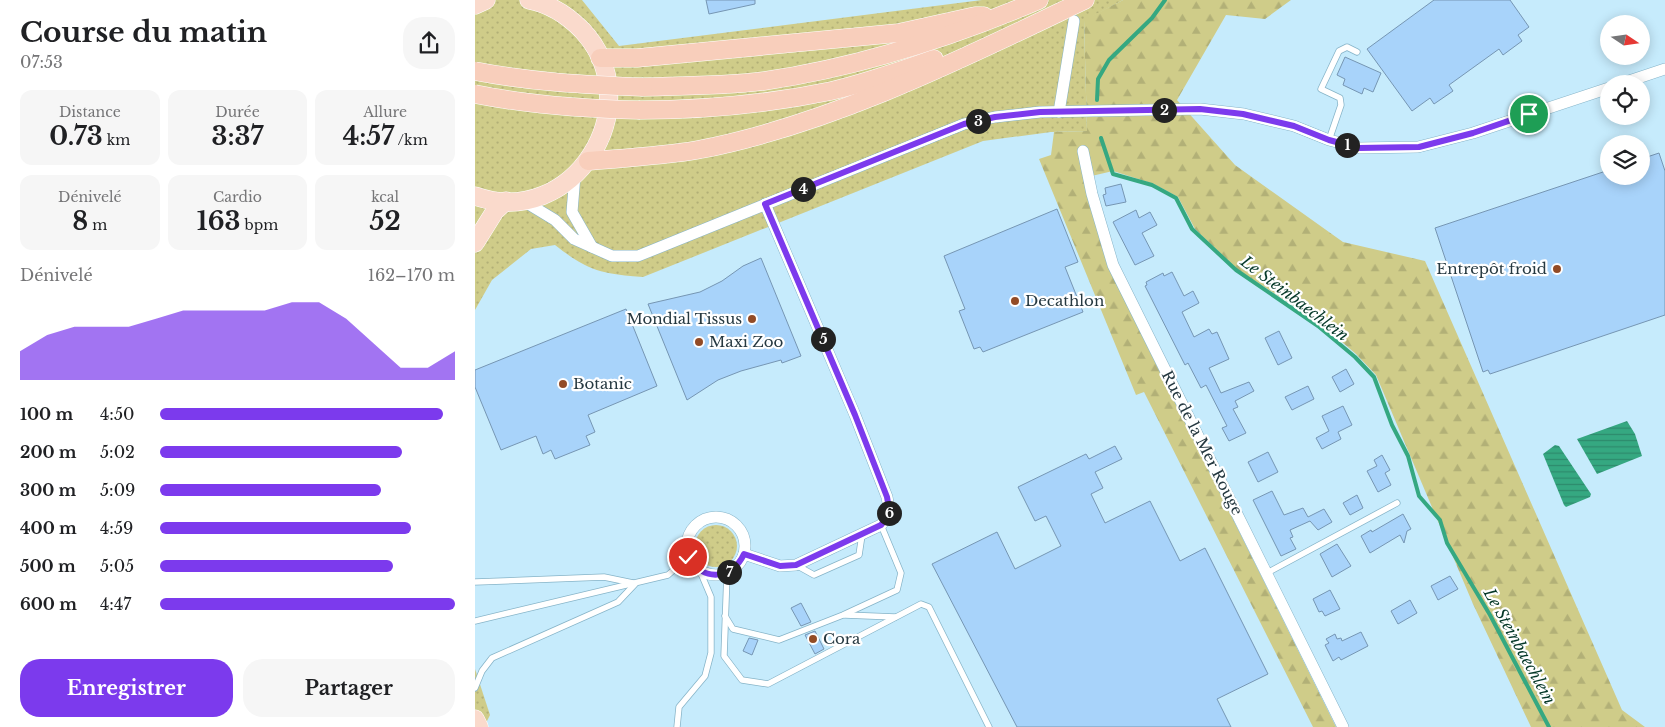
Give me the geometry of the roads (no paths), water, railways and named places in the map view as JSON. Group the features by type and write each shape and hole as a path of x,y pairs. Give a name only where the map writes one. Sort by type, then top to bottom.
{"highway":[{"path":"475,71 518,79 579,85 643,87 700,86 782,77 875,59 945,38 1039,0"},
{"path":"588,162 697,150 776,130 887,91 1085,0"},
{"path":"600,58 637,58 898,33 975,16 1000,17"},
{"path":"475,94 512,102 575,108 701,110 766,103 832,90 1019,31"}],"main road":[{"path":"475,5 485,0"},
{"path":"475,243 495,211 514,201 541,196 559,187 575,175 588,162 601,138 608,111 608,84 600,58 589,38 573,21 554,8 529,0"},
{"path":"475,196 514,201"},
{"path":"475,719 479,727"}],"street":[{"path":"1059,112 1074,22"},
{"path":"1647,75 1665,69"},
{"path":"514,201 555,220 574,239 612,256 638,256 964,124 995,117 1059,112 1200,109 1243,114 1294,126 1329,140 1359,148 1419,147 1473,133 1600,91"},
{"name":"Rue de la Mer Rouge","path":"1083,151 1092,194 1113,265 1343,727"},
{"path":"575,175 572,212 592,247"},
{"path":"744,554 780,566 796,565 881,525 890,514 887,497 855,415 765,204"},
{"path":"715,517 724,518 738,528 743,536 744,554 735,568 718,576 700,571 688,557 686,547 692,530 698,523 715,517"}],"lane":[{"path":"1329,140 1341,105 1340,98 1321,89 1339,51 1347,47 1357,52"},
{"path":"1267,573 1397,503"},
{"path":"725,615 733,629 779,640 843,615 897,590 901,573 881,525"},
{"path":"796,565 814,576 859,555 862,535"},
{"path":"475,620 668,575 688,557"},
{"path":"677,727 679,707 705,676 711,653 711,597 700,571"},
{"path":"727,573 724,656 742,680 768,684 921,604 929,607 989,727"},
{"path":"475,582 604,578 635,584"},
{"path":"475,688 482,672 492,658 618,602 635,584"},
{"path":"843,615 897,617"}],"waterway":[{"name":"Le Steinbaechlein","path":"1097,100 1098,79 1109,60 1152,18 1165,0"},
{"name":"Le Steinbaechlein","path":"1101,138 1113,174 1152,185 1176,198 1192,229 1236,270 1318,326 1355,357 1374,377 1392,425 1408,456 1419,496 1440,520 1447,543 1490,615 1549,727"}],"place":[{"name":"Entrepôt froid","path":"1557,269"},
{"name":"Decathlon","path":"1015,301"},
{"name":"Mondial Tissus","path":"752,319"},
{"name":"Maxi Zoo","path":"699,342"},
{"name":"Botanic","path":"563,384"},
{"name":"Cora","path":"813,639"}]}
